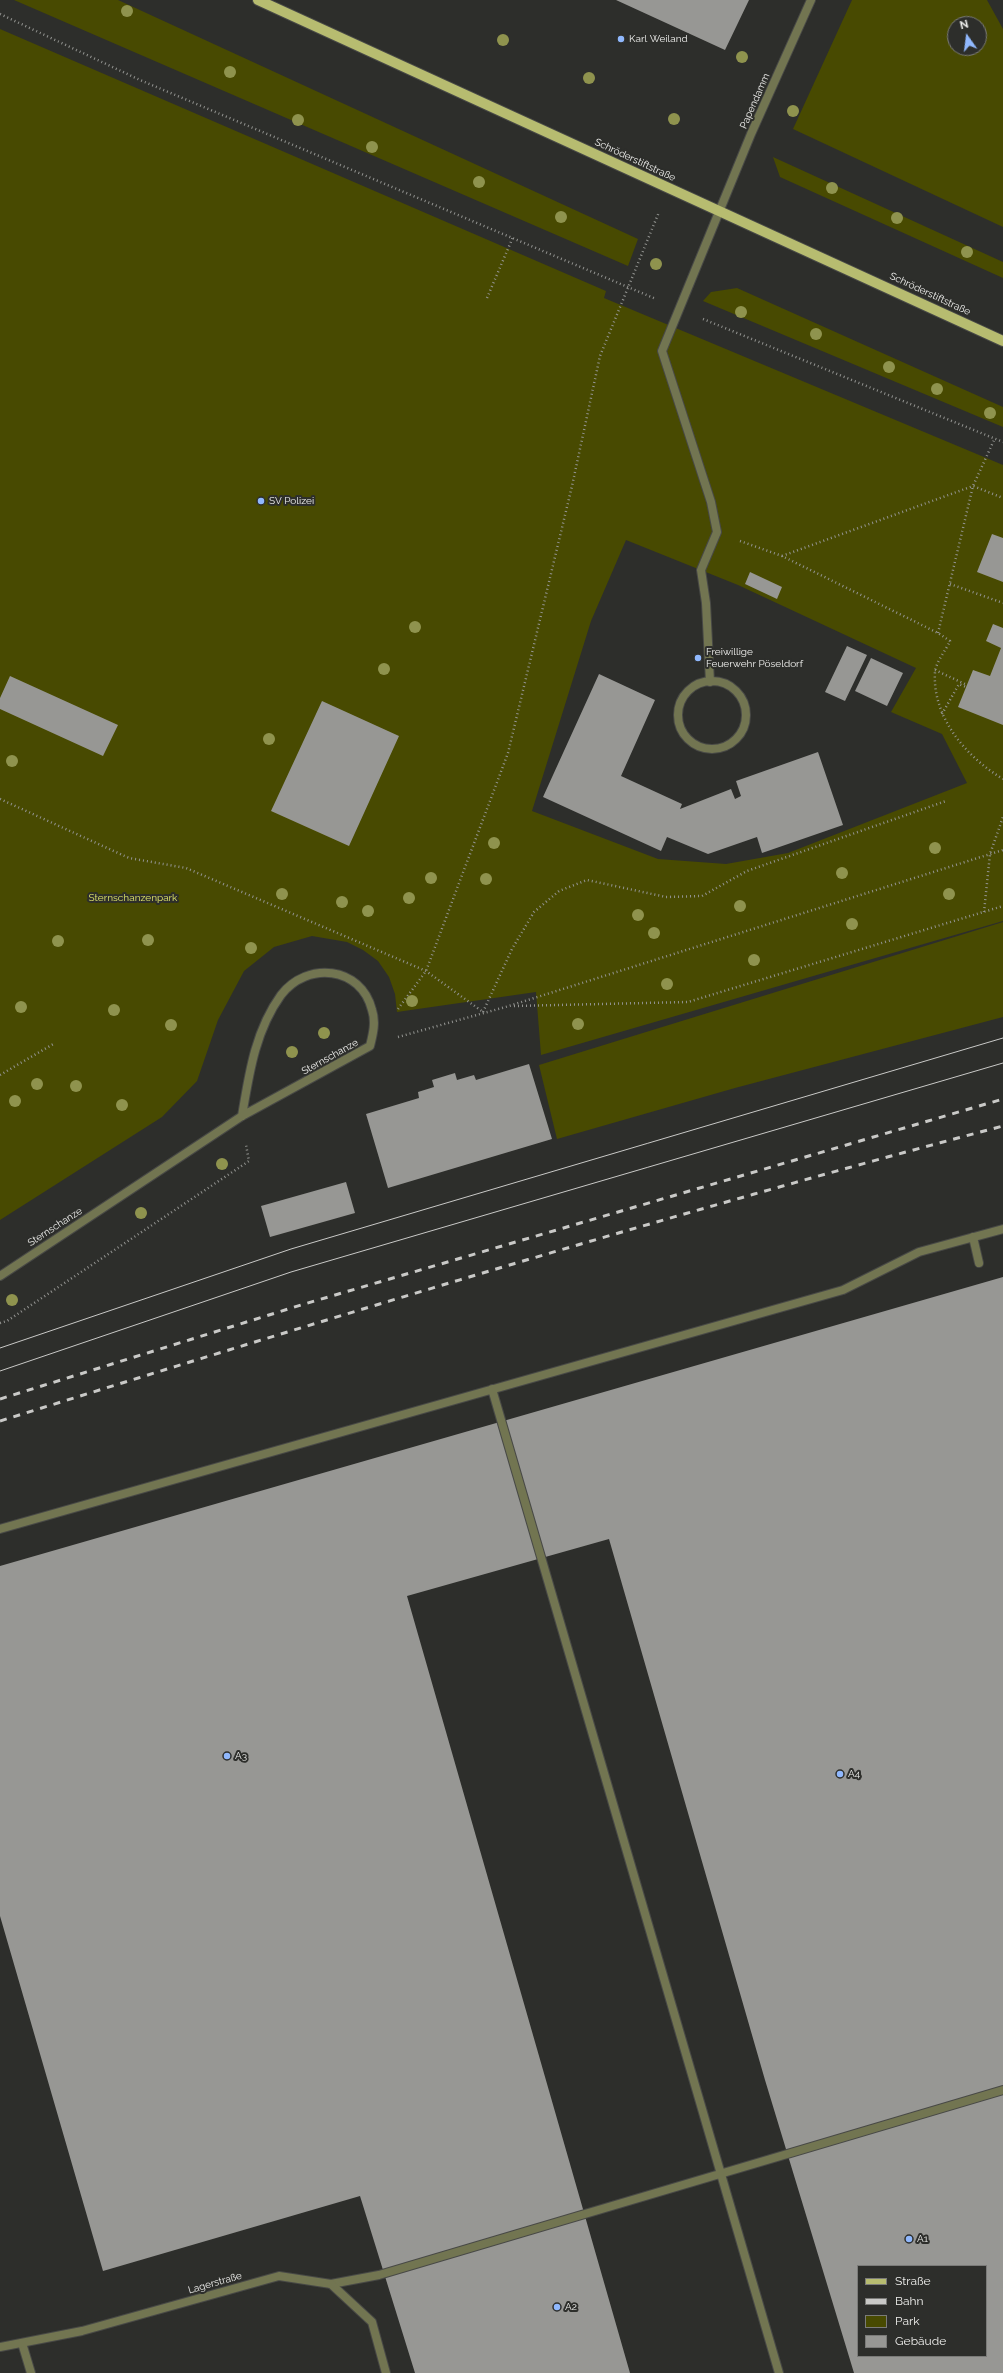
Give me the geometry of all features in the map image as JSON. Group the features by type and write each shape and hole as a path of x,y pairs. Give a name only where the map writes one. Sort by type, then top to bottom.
{"main road":[{"name":"Schröderstiftstraße","path":"258,0 668,189 1003,341"}],"street":[{"name":"Papendamm","path":"717,532 711,502 662,351 750,134 811,0"},
{"path":"710,682 706,604 701,570 717,532"},
{"path":"710,682 719,682 735,691 744,705 746,714 742,731 736,738 730,744 713,749 696,746 689,740 681,730 678,717 679,708 687,692 694,687 710,682"},
{"name":"Sternschanze","path":"0,1276 242,1116 370,1046 374,1023 372,1008 359,987 346,976 325,971 301,978 282,994 258,1040 251,1061 242,1116"},
{"path":"0,1529 843,1290 919,1252 1003,1229"},
{"path":"973,1237 979,1263"},
{"path":"492,1389 779,2373"},
{"path":"331,2284 379,2274 1003,2090"},
{"name":"Lagerstraße","path":"0,2347 82,2332 278,2276 331,2284"},
{"path":"331,2284 372,2322 386,2373"},
{"path":"22,2343 32,2373"}],"path":[{"path":"0,14 140,80 512,237 678,309 1003,442"},
{"path":"370,1046 426,971 508,753 572,486 600,356 668,189"},
{"path":"487,298 512,237"},
{"path":"938,633 973,486 995,438"},
{"path":"782,556 973,486 1003,498"},
{"path":"717,532 782,556 938,633 950,641 935,670 936,693 941,714 951,730 970,752 993,773 1003,779"},
{"path":"950,584 1003,603"},
{"path":"935,670 966,686 959,684 941,714"},
{"path":"0,799 129,858 186,868 426,971 483,1012"},
{"path":"483,1012 512,949 534,912 559,891 587,880 666,897 702,896 747,872 946,801"},
{"path":"984,912 990,854 1003,817"},
{"path":"370,1046 483,1012 509,1006 1003,850"},
{"path":"509,1006 553,1003 622,1002 642,1005 688,1002 1003,906"},
{"path":"0,1075 55,1043"},
{"path":"0,1323 7,1321 249,1161 242,1116"}],"green space":[{"path":"14,0 118,0 638,239 628,266"},
{"path":"852,0 987,0 1003,29 1003,227 793,129"},
{"name":"Sternschanzenpark","path":"0,29 606,291 604,298 1003,465 1003,921 541,1055 536,992 397,1012 395,994 389,977 378,961 363,950 347,942 312,936 274,947 244,971 218,1020 197,1081 162,1117 0,1220","holes":["626,540 738,585 916,668 891,712 942,734 967,783 788,853 726,864 658,859 532,811 591,621"]},
{"path":"773,157 1003,262 1003,278 780,177"},
{"path":"737,288 1003,407 1003,427 703,301 711,292"},
{"path":"1003,922 1003,1017 735,1088 557,1139 539,1065"}],"building":[{"path":"616,0 749,0 725,50"},
{"path":"992,534 1003,538 1003,582 977,572"},
{"path":"750,572 782,587 777,599 745,584"},
{"path":"993,624 1003,628 1003,725 958,707 973,670 990,676 1001,648 986,641"},
{"path":"847,646 867,655 845,701 825,692"},
{"path":"871,658 903,673 887,706 855,691"},
{"path":"599,674 655,700 621,776 682,804 680,809 731,789 735,799 741,796 736,781 818,752 843,825 762,853 757,837 708,854 667,837 661,851 543,797"},
{"path":"10,676 118,725 103,756 0,709 0,698"},
{"path":"322,701 399,736 349,846 271,811"},
{"path":"529,1064 552,1139 388,1188 366,1114 419,1098 418,1092 434,1087 432,1080 455,1073 457,1080 474,1075 476,1080"},
{"path":"346,1182 355,1213 270,1237 261,1206"},
{"path":"1003,1277 1003,2373 854,2373 765,2080 609,1539 407,1596 630,2373 415,2373 360,2196 103,2271 0,1916 0,1566"}],"tram line":[{"path":"0,1348 291,1249 1003,1038"},
{"path":"0,1371 291,1272 1003,1063"}],"railway":[{"path":"0,1399 301,1305 1003,1099"},
{"path":"0,1421 625,1231 1003,1126"}],"place":[{"name":"Karl Weiland","path":"621,39"},
{"name":"SV Polizei","path":"261,501"},
{"name":"Freiwillige Feuerwehr Pöseldorf","path":"698,658"},
{"name":"A3","path":"227,1756"},
{"name":"A4","path":"840,1774"},
{"name":"A1","path":"909,2239"},
{"name":"A2","path":"557,2307"}]}
